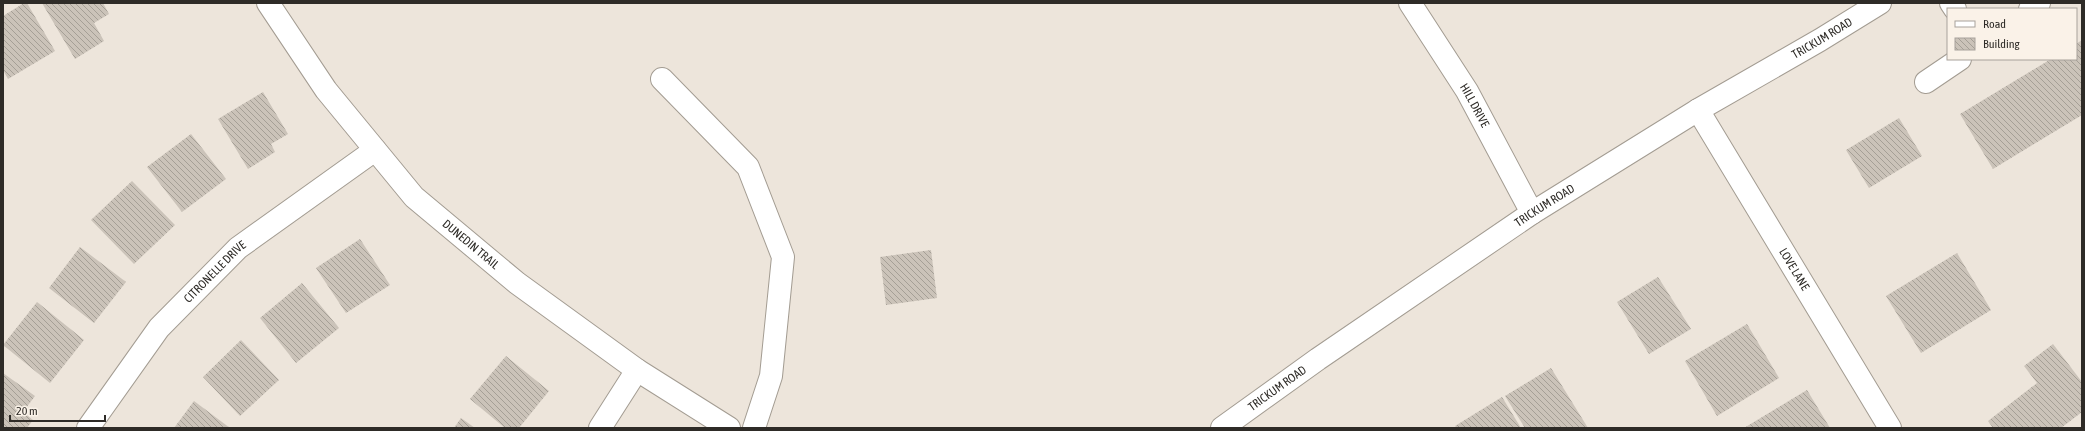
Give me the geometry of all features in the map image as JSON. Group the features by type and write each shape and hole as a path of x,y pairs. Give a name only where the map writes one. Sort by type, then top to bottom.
{"street":[{"name":"DUNEDIN TRAIL","path":"268,3 326,90 414,198 517,283 637,370 729,428"},
{"name":"HILL DRIVE","path":"1410,3 1467,91 1532,213"},
{"name":"TRICKUM ROAD","path":"1222,428 1318,359 1532,213 1698,110 1820,40 1880,3"},
{"path":"1926,82 1959,60"},
{"path":"662,79 748,167 783,257 771,376 754,428"},
{"name":"LOVE LANE","path":"1698,110 1890,428"},
{"name":"CITRONELLE DRIVE","path":"88,428 159,328 238,248 375,150"},
{"path":"600,428 637,370"}],"building":[{"path":"24,3 27,3 55,51 8,79 3,70 3,16"},
{"path":"42,3 103,3 109,14 94,23 104,41 75,59"},
{"path":"2082,40 2082,115 1993,169 1960,114 2049,60 2077,60 2077,43"},
{"path":"263,92 288,134 271,144 275,152 248,169 218,119"},
{"path":"1899,118 1922,156 1869,188 1846,150"},
{"path":"191,134 226,179 182,212 147,167"},
{"path":"132,181 175,225 134,264 91,220"},
{"path":"360,239 390,285 346,313 316,268"},
{"path":"80,247 126,282 94,323 49,288"},
{"path":"931,250 937,298 886,305 880,257"},
{"path":"1957,253 1991,310 1921,353 1886,296"},
{"path":"1658,277 1691,329 1649,354 1617,302"},
{"path":"302,283 339,328 296,363 260,318"},
{"path":"37,302 84,340 50,383 3,345"},
{"path":"1747,324 1779,378 1717,416 1685,361"},
{"path":"241,340 279,380 240,416 203,377"},
{"path":"2053,344 2082,382 2082,412 2061,428 1993,428 1988,421 2037,383 2024,366"},
{"path":"506,356 549,391 519,428 505,428 470,399"},
{"path":"1551,368 1588,428 1525,428 1505,396"},
{"path":"3,373 35,396 23,412 33,420 27,428 3,428"},
{"path":"1807,390 1830,428 1744,428"},
{"path":"1502,397 1521,428 1457,428 1455,426"},
{"path":"194,401 230,428 174,428"},
{"path":"461,418 475,428 454,428"}]}
